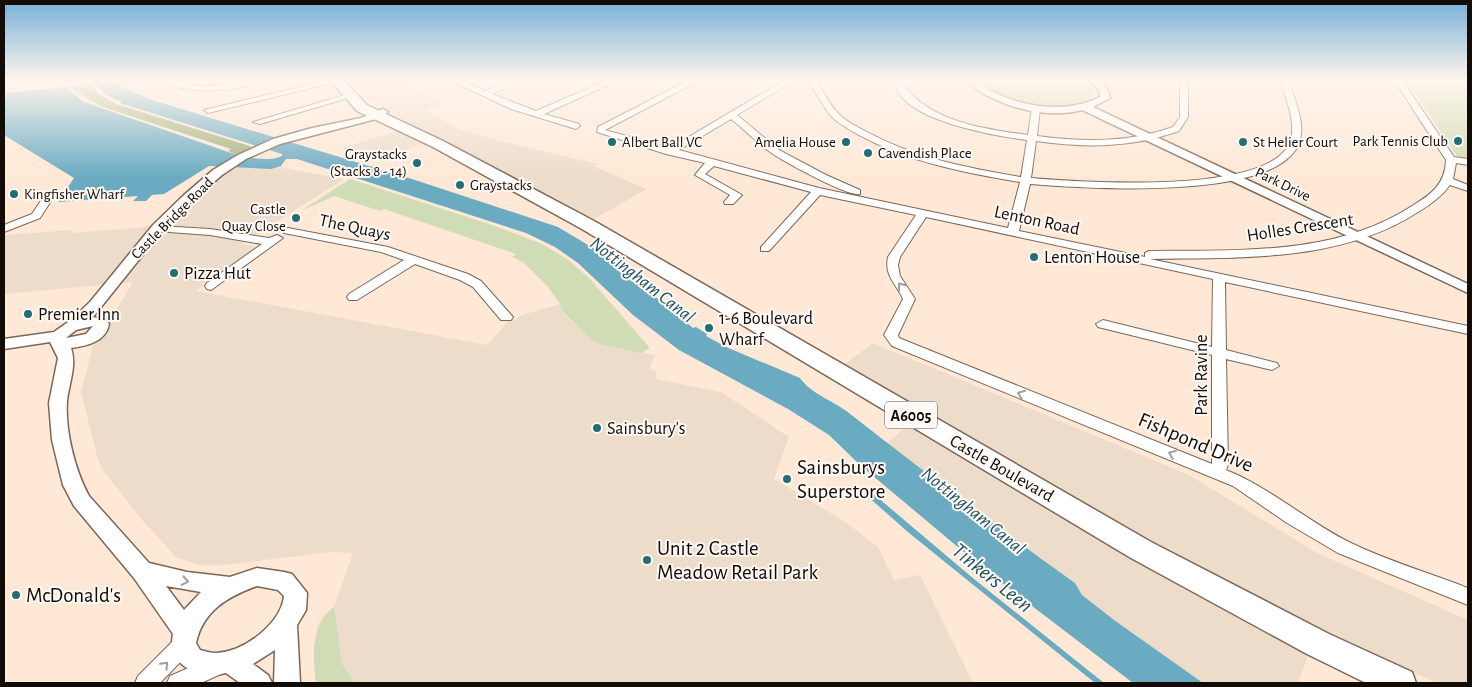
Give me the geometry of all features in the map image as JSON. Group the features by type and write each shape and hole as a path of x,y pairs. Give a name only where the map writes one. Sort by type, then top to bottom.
{"main road":[{"name":"Castle Boulevard","path":"372,112 387,118"},
{"name":"Castle Boulevard","path":"377,112 588,225 1140,550 1318,644 1400,683"}],"street":[{"path":"257,122 293,112"},
{"name":"Castle Bridge Road","path":"62,346 89,339 101,329 102,324 95,315 120,272 159,229 216,173 255,151 322,128 357,112"},
{"path":"531,112 576,126"},
{"path":"536,114 541,112"},
{"name":"Lenton Road","path":"632,112 601,129 601,132 818,191 1468,330"},
{"path":"669,152 737,112"},
{"path":"832,112 855,129 875,139 919,156 947,164 1026,179 1076,186 1136,188 1234,178 1278,160 1286,156 1297,137 1293,112"},
{"path":"933,112 943,118 977,129 1032,140 1096,143 1148,138 1167,132 1180,126 1184,112"},
{"path":"1013,232 1026,179 1035,112"},
{"name":"Park Drive","path":"1094,112 1468,289"},
{"path":"1419,112 1451,160 1451,176 1448,182 1468,188"},
{"path":"732,115 776,152 822,177 865,196 864,200"},
{"name":"Castle Bridge Road","path":"322,128 387,118"},
{"path":"1451,160 1468,162"},
{"path":"711,163 703,169 700,175 737,195 729,202"},
{"name":"Holles Crescent","path":"1144,260 1148,256 1234,255 1293,250 1358,237 1399,220 1418,208 1448,182"},
{"path":"765,249 818,191"},
{"path":"4,229 36,216 46,201"},
{"name":"Fishpond Drive","path":"923,213 894,257 892,264 895,278 906,291 909,299 891,335 897,343 1217,472 1239,482 1293,518 1345,548 1393,569 1468,597"},
{"name":"The Quays","path":"272,242 293,228 384,249 472,280 506,317"},
{"path":"159,229 210,232 272,242"},
{"path":"211,286 272,242"},
{"name":"The Quays","path":"353,297 413,260"},
{"name":"Park Ravine","path":"1217,472 1220,465 1219,277"},
{"path":"95,315 75,324 62,346 58,403 60,440 68,474 81,501 142,571 184,638 193,660 224,665 259,683"},
{"path":"1103,324 1272,366"},
{"path":"4,344 62,346"},
{"path":"142,571 187,582 229,586"},
{"path":"146,683 184,638 198,608 214,594 229,586 257,577 270,577 286,582 294,590 296,598 295,612 287,628 268,647 178,683"},
{"path":"287,628 287,683"}],"shaded area":[{"path":"392,112 429,112 457,128 488,138 597,164 593,166 647,189 594,219 438,139 371,161 341,148 414,126"},
{"path":"237,167 266,169 278,167 344,179 241,244 257,247 196,291 487,345 510,319 516,320 519,316 560,304 562,312 595,343 655,355 649,369 656,372 656,379 721,392 789,437 774,479 844,521 878,547 894,580 920,575 973,683 316,683 314,648 317,628 323,616 334,607 353,553 331,552 224,565 199,565 176,557 142,520 105,473 98,460 81,392 93,345 98,341 133,282 4,294 4,235 72,230 71,233 137,228 179,220 213,184"},
{"path":"873,343 1189,475 1319,554 1468,620 1468,683 1437,683 1318,627 1298,683 1203,683 1114,620 1082,595 1075,583 886,444 925,410 845,364"}],"green space":[{"path":"118,112 142,112 252,148 237,155 228,151 231,149"},
{"name":"Park Tennis Club","path":"1428,112 1468,112 1468,160 1457,156"},
{"path":"350,179 498,227 542,244 567,259 589,278 650,348 641,353 595,343 562,311 560,304 548,287 523,262 512,257 516,254 384,209 380,211 334,196 301,211"},
{"path":"334,607 342,664 354,683 316,683 314,652 317,633 326,615"}],"water":[{"name":"Nottingham Canal","path":"4,112 113,112 237,155 265,159 277,158 282,156 282,154 149,112 192,112 415,180 558,227 618,263 628,274 693,328 696,327 707,334 706,336 726,347 800,378 810,389 849,413 1075,583 1082,595 1114,620 1203,683 1133,683 990,574 860,465 829,435 788,409 679,350 633,315 578,263 555,247 526,233 297,159 286,159 281,166 271,169 209,166 164,194 152,195 146,201 133,201 138,196 58,202 74,178 4,135"},
{"path":"870,491 974,579 1104,683 1095,683 909,533 866,495"}],"place":[{"name":"Park Tennis Club","path":"1458,141"},
{"name":"Albert Ball VC","path":"612,142"},
{"name":"Amelia House","path":"846,142"},
{"name":"St Helier Court","path":"1243,142"},
{"name":"Cavendish Place","path":"868,153"},
{"name":"Graystacks (Stacks 8 - 14)","path":"417,163"},
{"name":"Graystacks","path":"460,185"},
{"name":"Kingfisher Wharf","path":"14,194"},
{"name":"Castle Quay Close","path":"296,218"},
{"name":"Lenton House","path":"1034,257"},
{"name":"Pizza Hut","path":"174,273"},
{"name":"Premier Inn","path":"28,314"},
{"name":"1-6 Boulevard Wharf","path":"709,328"},
{"name":"Sainsbury's","path":"597,428"},
{"name":"Sainsburys Superstore","path":"787,479"},
{"name":"Unit 2 Castle Meadow Retail Park","path":"647,560"},
{"name":"McDonald's","path":"16,595"}],"water label":[{"name":"Tinkers Leen","path":"993,577"}]}
